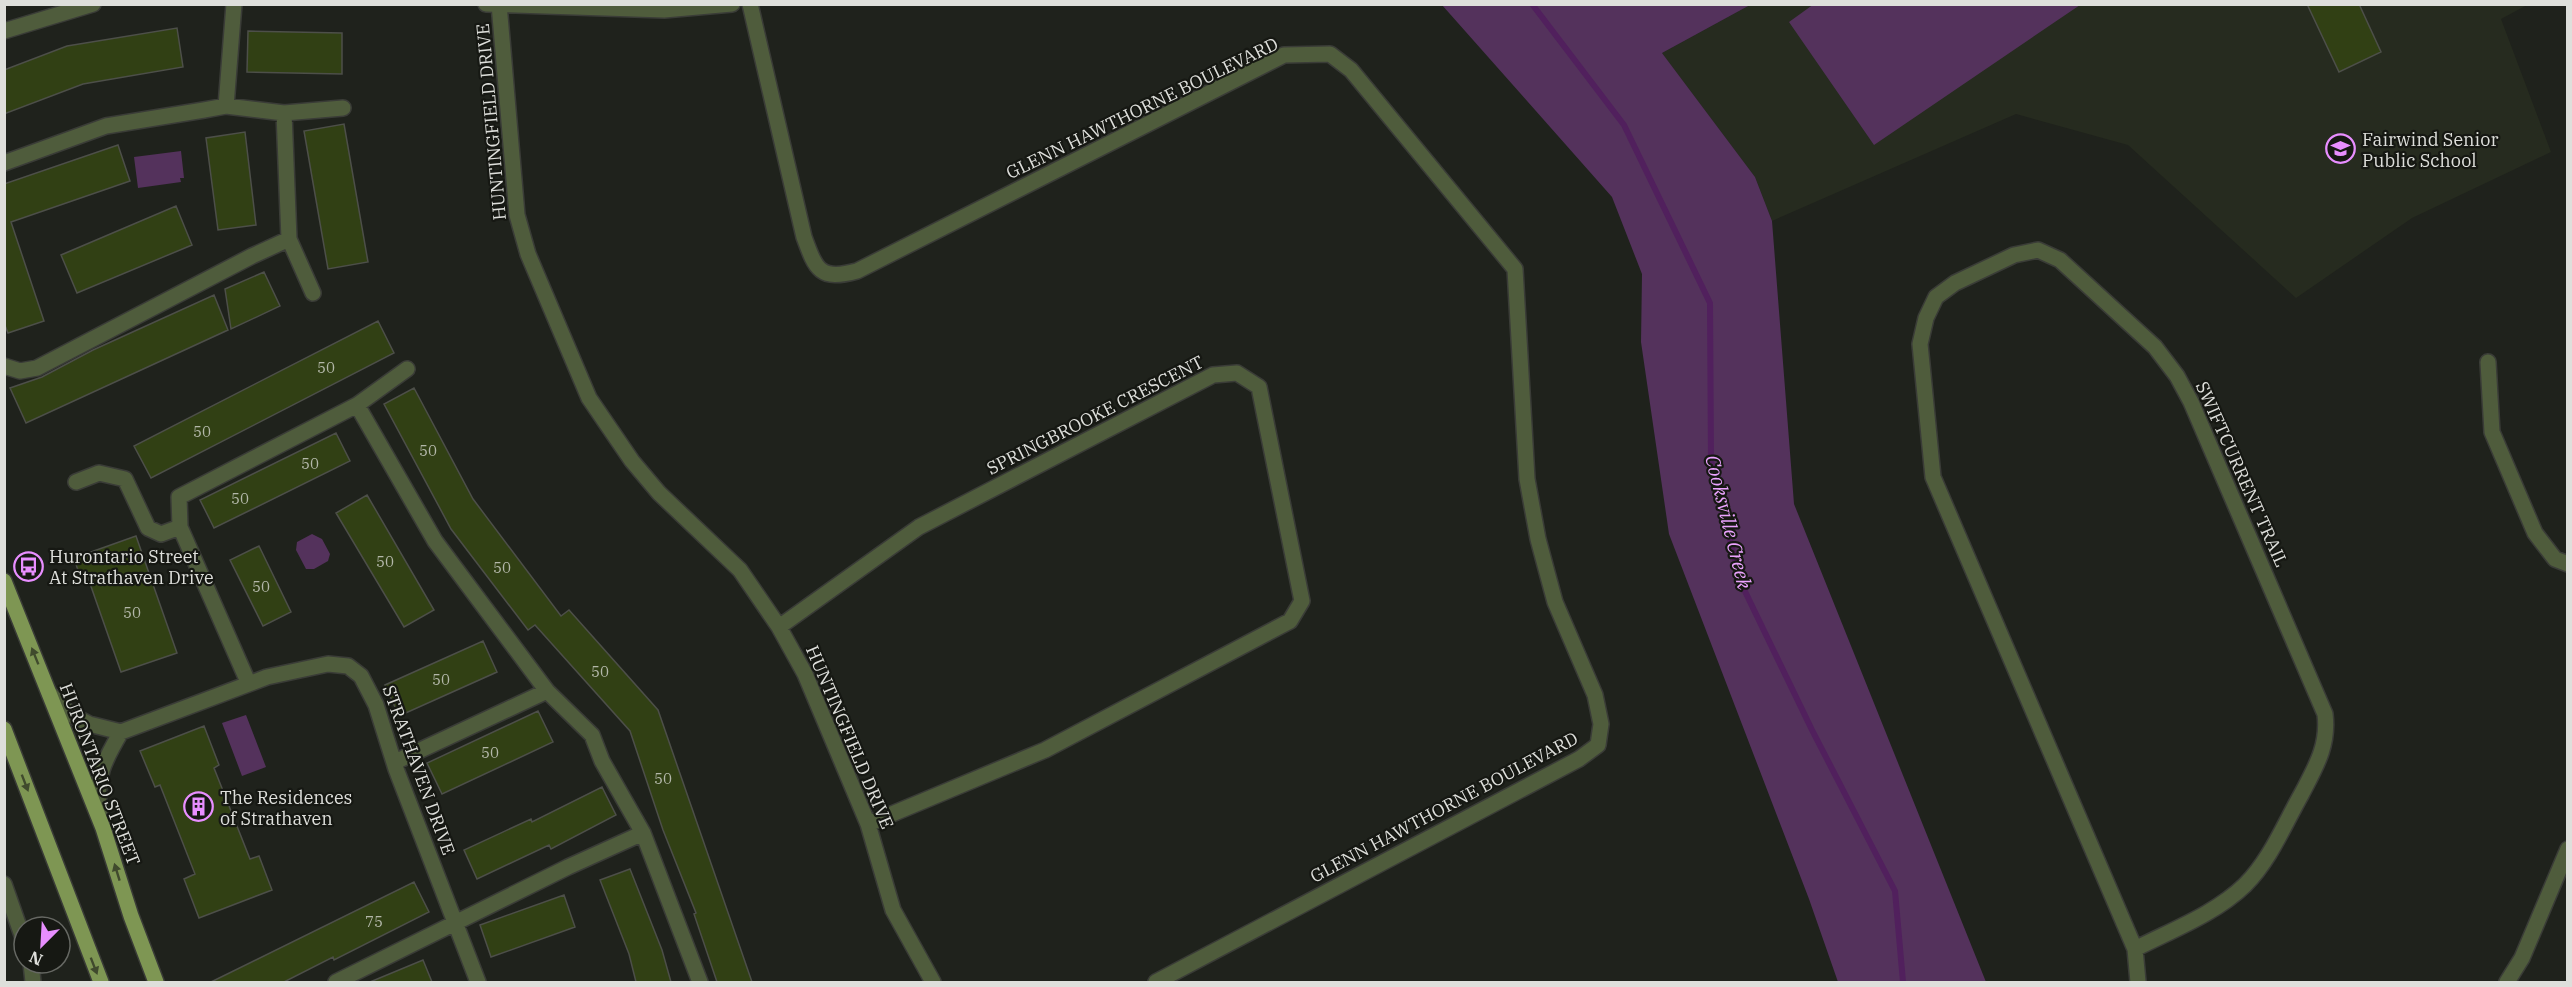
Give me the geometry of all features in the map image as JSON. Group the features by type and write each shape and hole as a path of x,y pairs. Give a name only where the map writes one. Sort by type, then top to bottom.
{"main road":[{"name":"HURONTARIO STREET","path":"4,581 103,828 131,916 156,982"},
{"path":"4,729 101,982"}],"street":[{"path":"4,31 93,4"},
{"path":"226,106 234,4"},
{"path":"486,4 664,10 732,4"},
{"name":"GLENN HAWTHORNE BOULEVARD","path":"750,4 804,237 821,271 835,277 867,266 1284,55 1330,54 1352,70 1515,269 1527,479 1538,539 1555,602 1595,695 1601,724 1598,745 1579,759 1156,982"},
{"name":"HUNTINGFIELD DRIVE","path":"499,5 517,215 528,254 589,398 639,470 659,494 740,570 779,627 805,674 868,824 893,910 933,982"},
{"path":"4,163 106,126 226,106 284,113 343,108"},
{"path":"284,113 289,239 313,293"},
{"path":"4,366 20,371 37,368 289,239"},
{"name":"SWIFTCURRENT TRAIL","path":"2134,949 2215,909 2246,884 2270,853 2322,755 2327,731 2325,714 2191,402 2177,376 2146,339 2060,260 2038,250 2014,255 1955,283 1936,297 1926,318 1920,344 1933,477 2134,949 2138,982"},
{"path":"2488,362 2492,432 2535,533 2555,559 2568,564"},
{"path":"248,682 180,527 179,497 357,405 407,369"},
{"name":"SPRINGBROOKE CRESCENT","path":"779,627 919,527 1213,375 1237,373 1259,387 1302,601 1290,621 1045,750 868,824"},
{"path":"357,405 435,541 547,691 592,735 602,760 643,833 700,982"},
{"path":"76,482 99,473 125,479 148,528 161,534 180,527"},
{"name":"STRATHAVEN DRIVE","path":"121,732 248,682 328,664 348,666 361,676 367,686 478,982"},
{"path":"395,762 547,691"},
{"path":"49,693 70,714 88,724 121,732 106,758 96,791 103,828"},
{"path":"336,982 455,922 643,833"},
{"path":"2507,982 2522,958 2568,849"},
{"path":"4,884 15,915"}],"shaded area":[{"path":"1814,4 2080,5 1874,145 1789,22"},
{"path":"1442,5 1750,5 1662,53 1755,177 1772,221 1794,504 1986,982 1838,982 1809,899 1669,534 1641,342 1642,274 1612,197"},
{"name":"Fairwind Senior Public School","path":"1750,5 2527,5 2501,19 2551,152 2412,218 2296,298 2128,145 2016,114 1772,221 1755,177 1662,53"},
{"path":"181,151 184,178 180,178 181,182 138,188 134,157"},
{"path":"312,534 322,539 330,554 328,561 314,569 306,569 296,550 297,542"},
{"path":"246,715 266,767 242,776 222,723"}],"building":[{"path":"2307,4 2359,4 2381,52 2339,72"},
{"path":"177,28 183,67 83,84 4,114 4,70 67,46"},
{"path":"248,31 342,33 342,74 247,72"},
{"path":"344,124 368,262 328,269 304,131"},
{"path":"245,132 256,225 218,230 206,138"},
{"path":"118,145 130,181 11,222 44,321 8,333 4,323 4,184"},
{"path":"176,206 192,245 77,293 61,255"},
{"path":"264,272 280,306 231,329 225,289"},
{"path":"214,295 228,330 26,423 10,388 42,377 93,350"},
{"path":"378,321 394,353 151,478 134,446"},
{"path":"414,388 473,499 561,616 569,610 658,710 752,982 717,982 694,914 696,913 663,830 630,731 535,625 528,630 451,529 384,404"},
{"path":"336,433 350,461 214,528 200,500"},
{"path":"367,495 434,610 404,627 336,513"},
{"path":"136,536 177,653 121,672 88,578 81,580 74,558"},
{"path":"259,546 291,612 263,626 230,560"},
{"path":"483,641 497,672 399,716 385,685"},
{"path":"538,711 553,742 442,794 427,763"},
{"name":"The Residences of Strathaven","path":"204,726 219,765 214,768 250,859 259,856 272,890 199,918 184,879 195,874 160,785 155,787 140,751"},
{"path":"602,787 616,815 551,849 549,845 477,879 464,850 531,819 532,822"},
{"path":"630,869 662,950 671,982 636,982 629,954 600,880"},
{"path":"414,882 429,912 334,960 333,957 284,982 211,982"},
{"path":"564,895 575,927 491,957 480,925"},
{"path":"423,960 432,982 370,982"}],"waterway":[{"name":"Cooksville Creek","path":"1532,4 1624,125 1710,303 1711,461 1740,581 1812,730 1895,891 1903,982"}],"place":[{"name":"Fairwind Senior Public School","path":"2341,149"},
{"name":"Hurontario Street At Strathaven Drive","path":"28,566"},
{"name":"The Residences of Strathaven","path":"199,807"}]}
